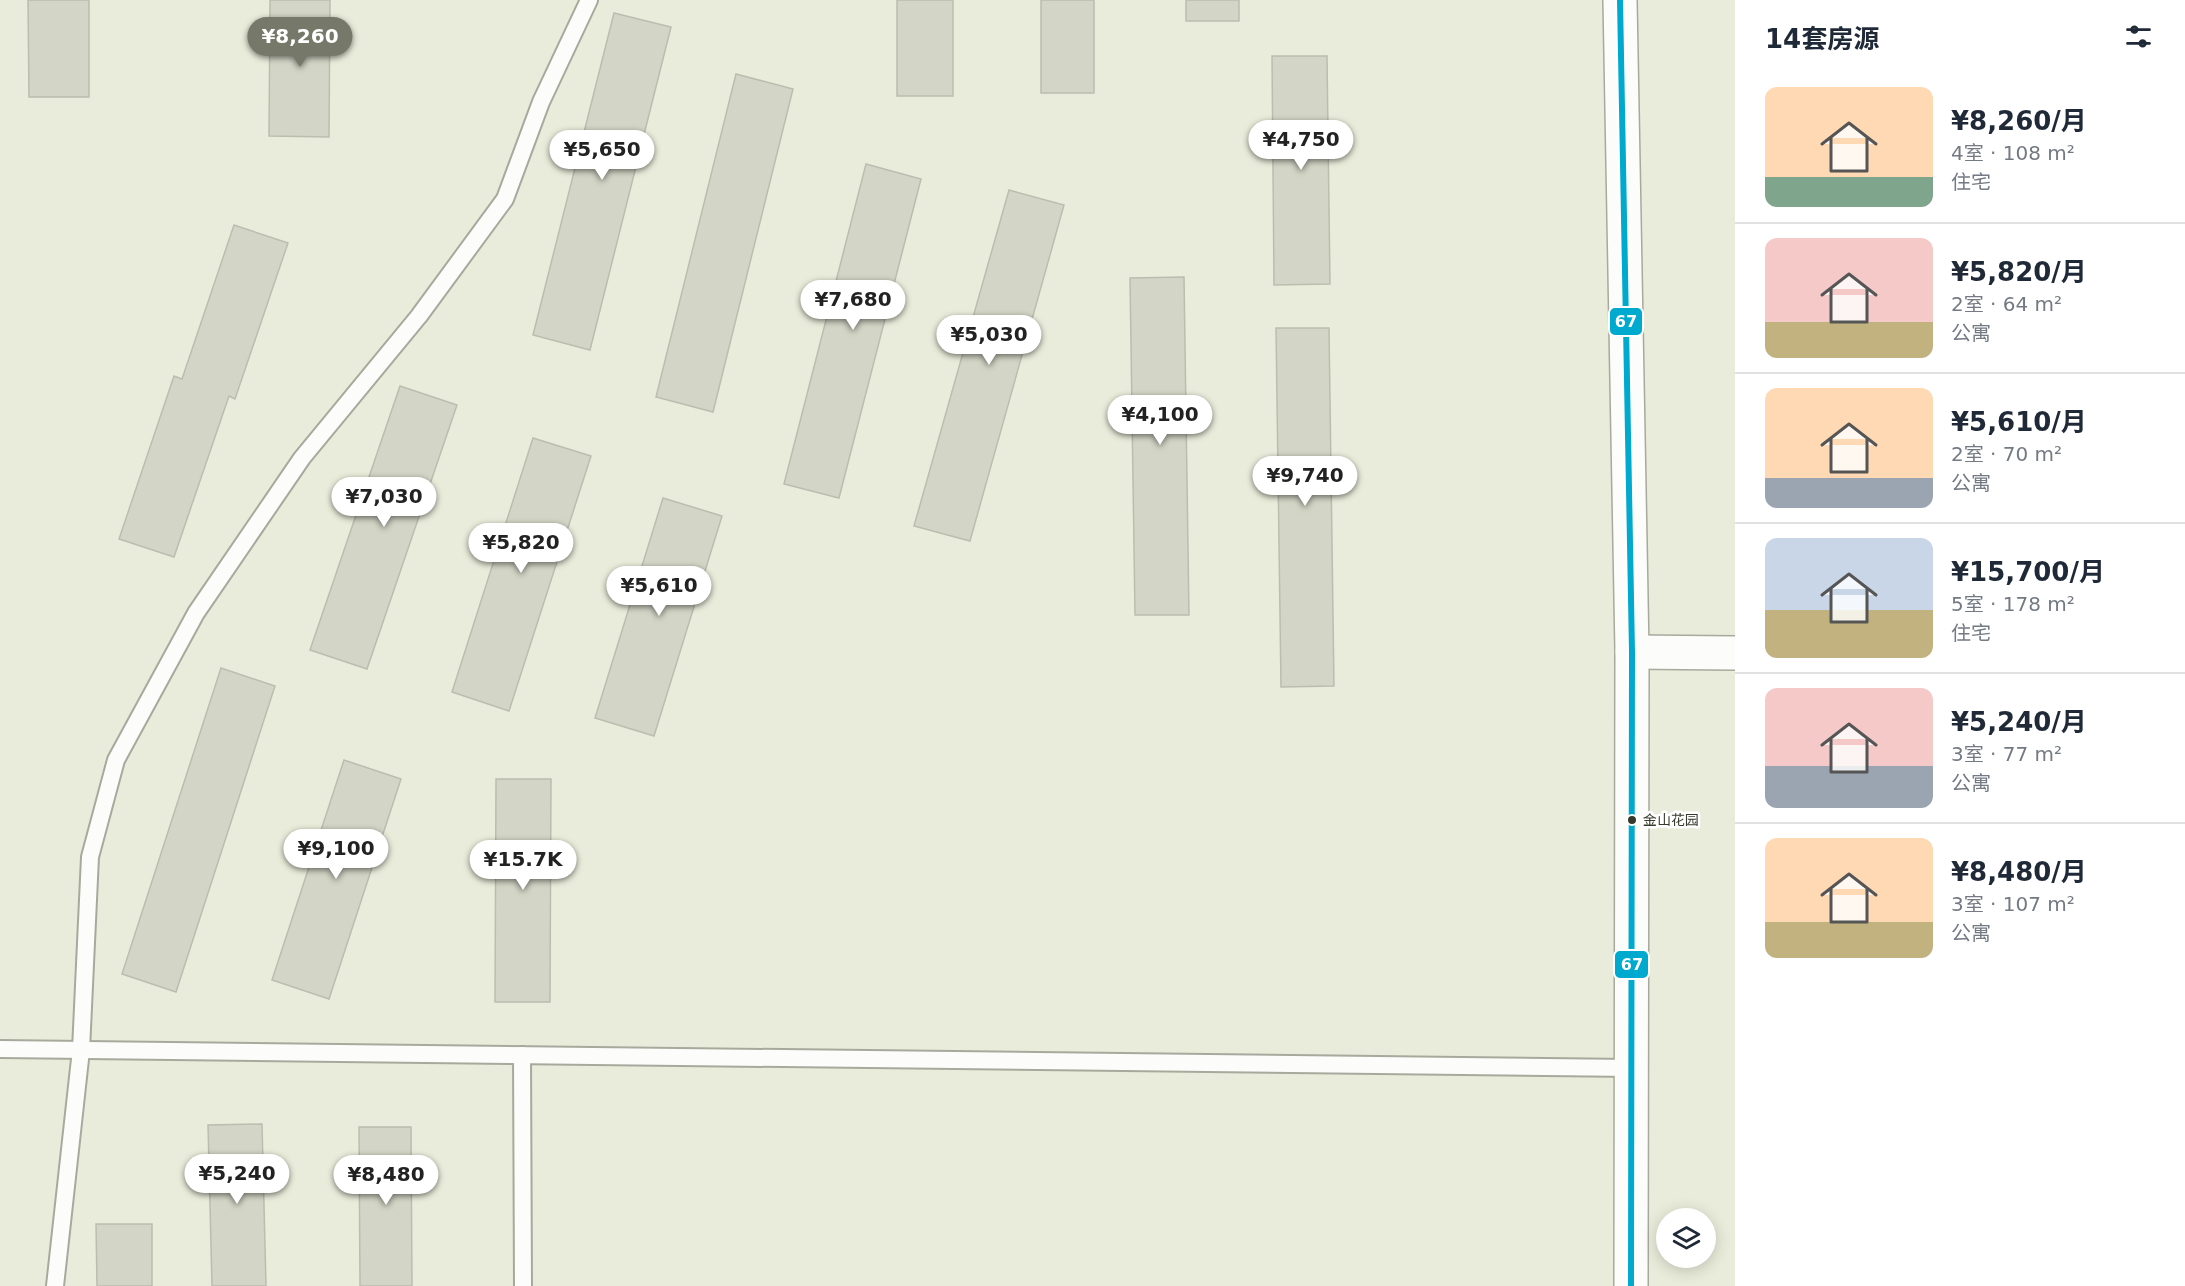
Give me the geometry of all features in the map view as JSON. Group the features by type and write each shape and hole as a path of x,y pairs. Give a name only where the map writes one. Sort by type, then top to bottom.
{"street":[{"path":"1620,0 1632,652 1631,1286"},
{"path":"1632,652 1735,653"}],"lane":[{"path":"55,1286 81,1050 90,857 116,760 196,613 302,458 419,316 505,199 541,102 589,0"},
{"path":"0,1049 1632,1068"},
{"path":"522,1055 523,1286"}],"building":[{"path":"28,0 89,0 89,97 29,97"},
{"path":"270,0 330,0 329,137 269,136"},
{"path":"897,0 953,0 953,96 897,96"},
{"path":"1041,0 1094,0 1094,93 1041,93"},
{"path":"1186,0 1239,0 1239,21 1186,21"},
{"path":"614,13 671,27 590,350 533,335"},
{"path":"1272,56 1327,56 1330,284 1274,285"},
{"path":"736,74 793,89 713,412 656,397"},
{"path":"866,164 921,179 839,498 784,484"},
{"path":"1009,190 1064,205 970,541 914,526"},
{"path":"234,225 288,243 235,399 229,396 174,557 119,539 174,376 182,379"},
{"path":"1184,277 1189,615 1135,615 1130,278"},
{"path":"1276,328 1329,328 1334,686 1281,687"},
{"path":"400,386 457,405 367,669 310,650"},
{"path":"533,438 591,456 509,711 452,692"},
{"path":"663,498 722,516 654,736 595,718"},
{"path":"221,668 275,686 176,992 122,974"},
{"path":"344,760 401,779 329,999 272,980"},
{"path":"496,779 551,779 550,1002 495,1002"},
{"path":"262,1124 266,1286 212,1286 208,1125"},
{"path":"359,1127 411,1127 412,1286 360,1286"},
{"path":"96,1224 152,1224 152,1286 97,1286"}],"transit line":[{"name":"67","path":"1620,0 1632,652 1631,1286"}],"place":[{"name":"金山花园","path":"1632,820"}]}
